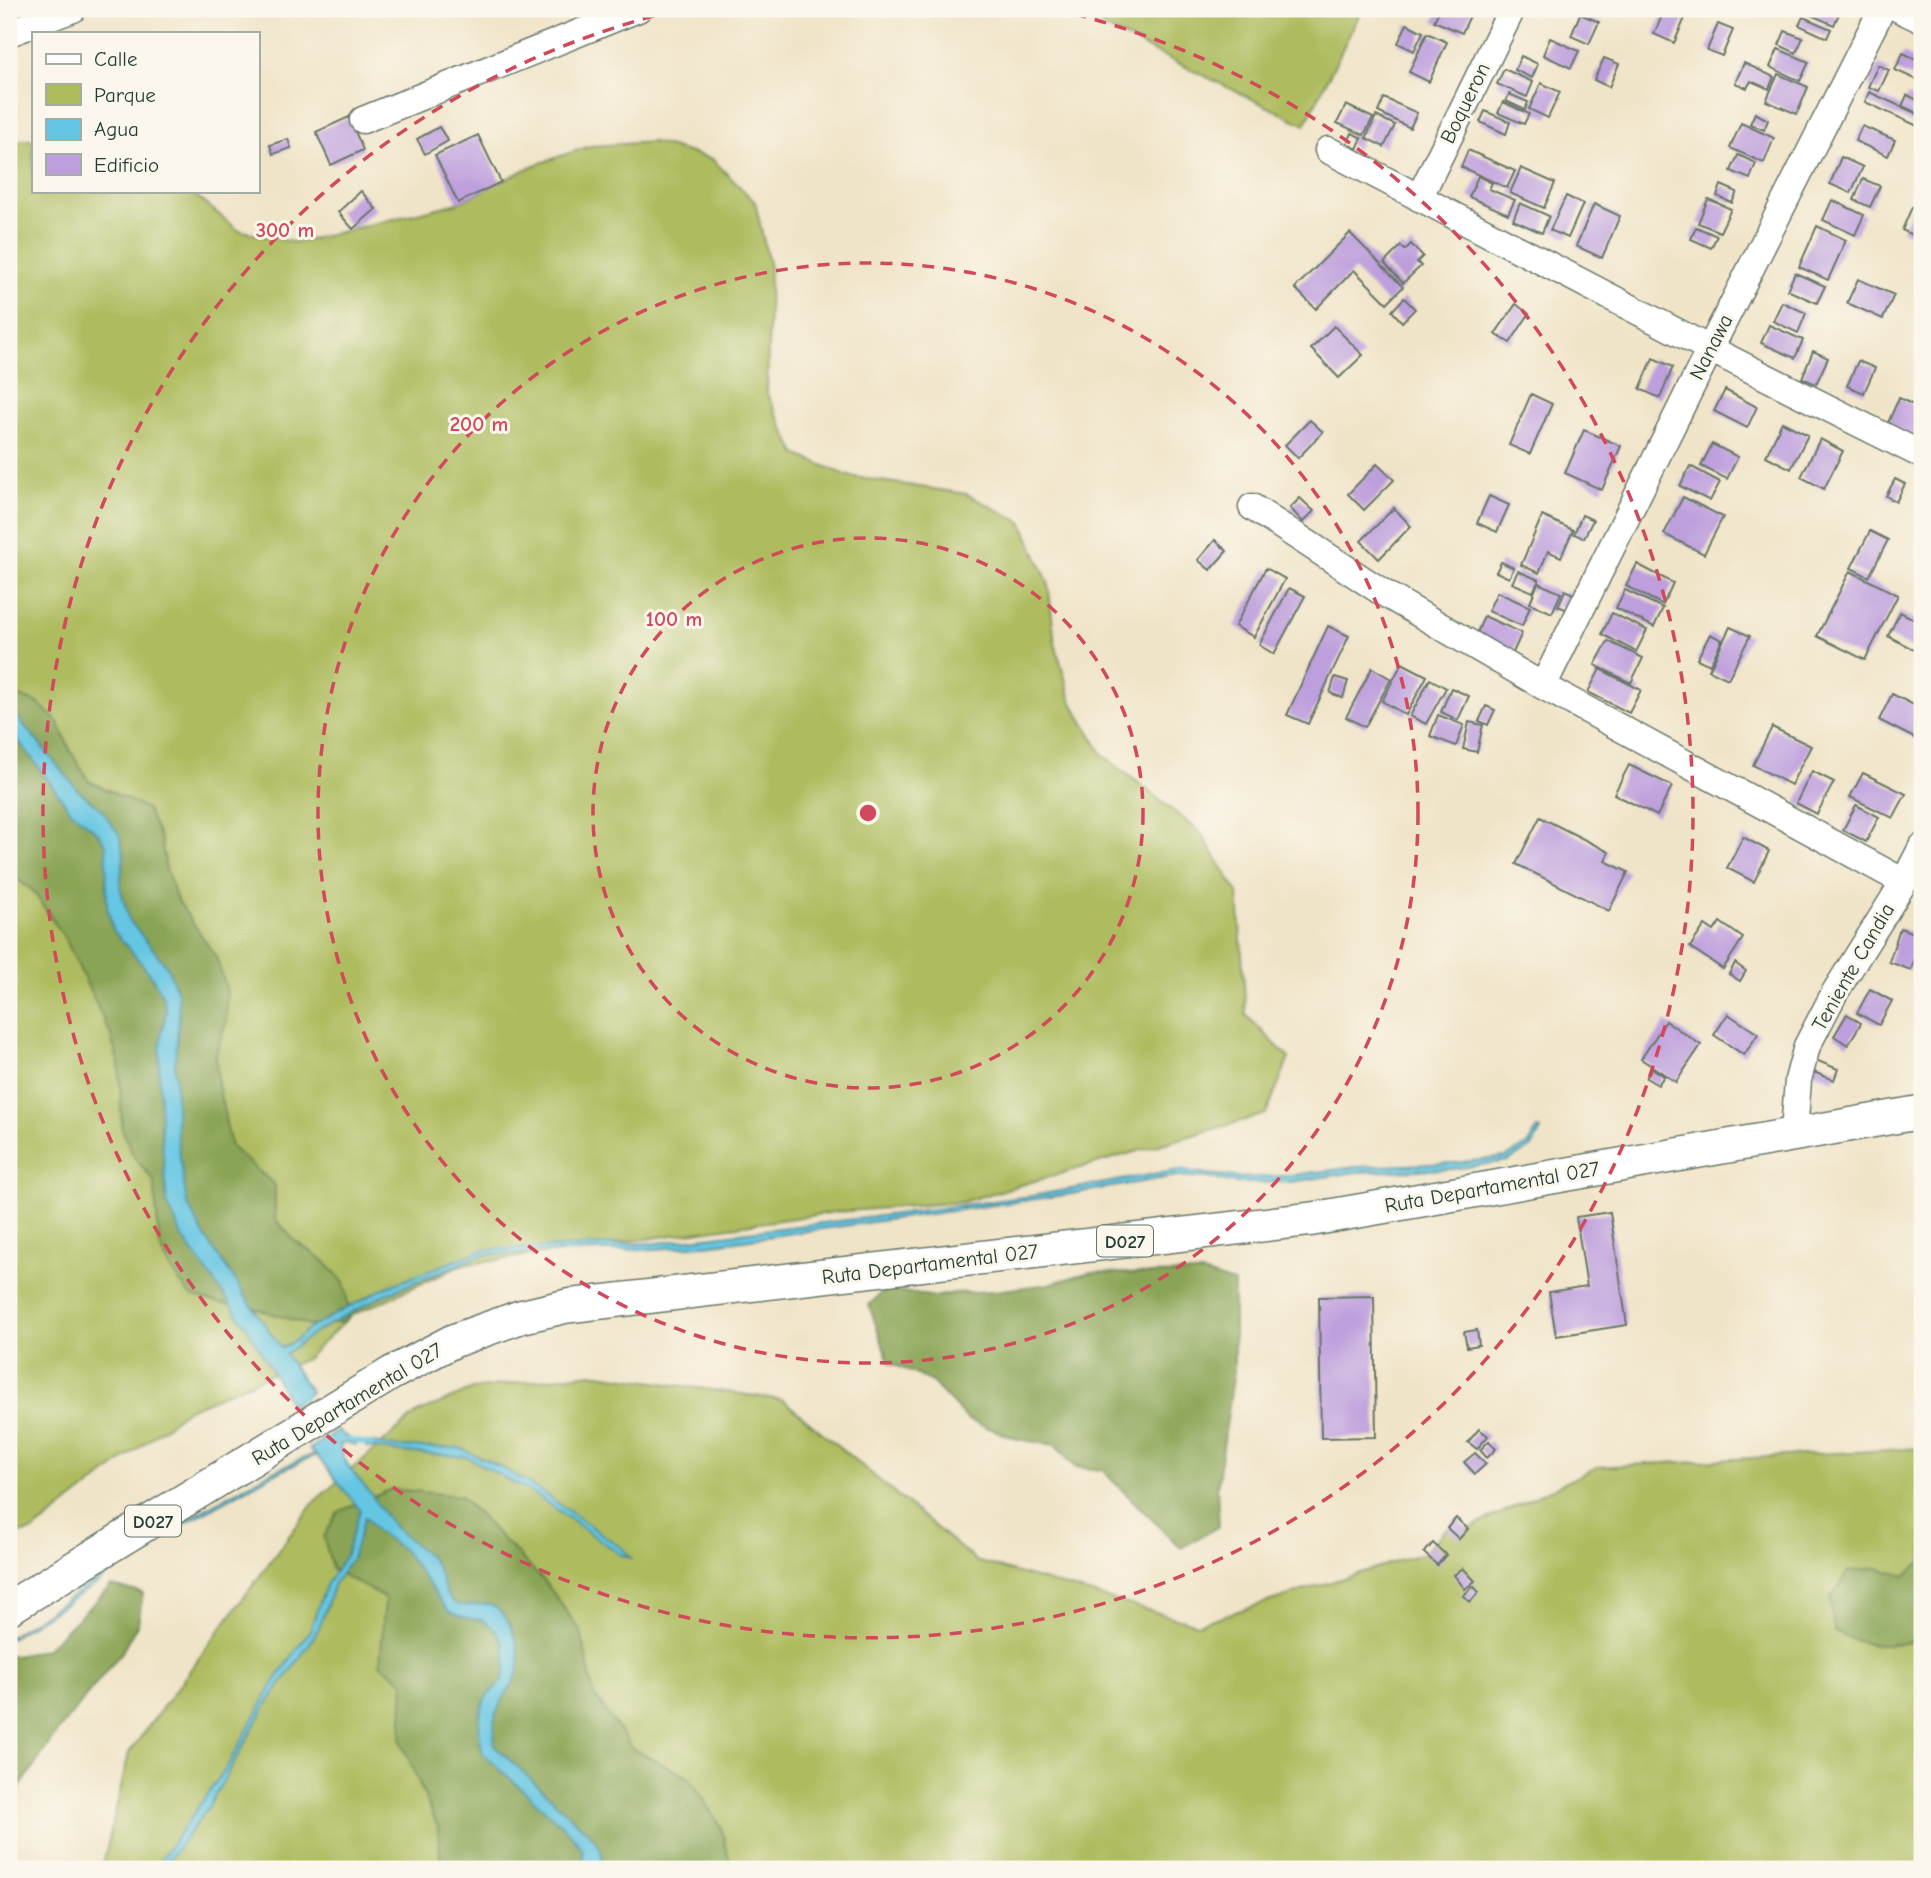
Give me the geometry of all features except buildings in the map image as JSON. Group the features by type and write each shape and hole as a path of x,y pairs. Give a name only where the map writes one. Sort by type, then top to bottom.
{"main road":[{"name":"Ruta Departamental 027","path":"9,1608 392,1373 453,1341 520,1317 567,1306 1313,1219 1922,1112"}],"street":[{"path":"9,33 73,9"},
{"path":"363,120 638,9"},
{"name":"Boqueron","path":"1419,198 1512,9"},
{"name":"Nanawa","path":"1543,686 1882,9"},
{"path":"1899,9 1922,20"},
{"path":"1328,150 1710,349 1922,455"},
{"path":"1252,507 1382,592 1543,686 1904,881"},
{"name":"Teniente Candia","path":"1794,1133 1798,1080 1808,1046 1835,992 1922,847"}],"green space":[{"path":"1362,9 1305,125 1071,11"},
{"path":"21,140 32,140 32,192 191,192 238,230 296,243 458,203 532,166 590,146 653,142 712,159 755,202 770,268 767,394 796,454 848,476 966,494 1022,522 1048,582 1055,643 1072,703 1103,755 1200,832 1238,893 1246,1015 1289,1058 1266,1114 962,1202 836,1212 462,1265 350,1316 306,1359 188,1409 33,1531 9,1535 9,146"},
{"path":"9,692 38,703 58,722 71,752 89,781 147,809 161,840 166,869 177,900 216,957 227,991 226,1022 216,1054 218,1084 231,1147 275,1185 275,1219 296,1242 322,1259 344,1282 350,1316 343,1322 312,1326 251,1307 218,1303 190,1295 170,1269 159,1242 154,1181 134,1157 122,1129 119,1064 110,1033 66,940 33,891 9,873"},
{"path":"1090,1272 1203,1273 1234,1283 1234,1371 1217,1488 1219,1526 1181,1548 1102,1470 1075,1467 1055,1445 1017,1439 968,1420 932,1382 889,1362 869,1305 886,1289 935,1297 1049,1284"},
{"path":"591,1373 783,1400 976,1561 1197,1624 1424,1553 1447,1528 1468,1529 1597,1467 1922,1448 1922,1869 102,1869 129,1753 315,1501 417,1413 473,1389"},
{"path":"392,1489 460,1496 546,1583 581,1632 594,1695 633,1749 690,1778 721,1827 732,1869 441,1869 438,1827 401,1741 404,1682 380,1664 385,1598 332,1569 324,1537 338,1512"},
{"path":"1922,1562 1922,1639 1877,1645 1834,1632 1830,1599 1848,1572 1877,1568 1905,1576"},
{"path":"111,1586 143,1593 138,1623 122,1652 57,1732 19,1789 9,1794 9,1655 16,1656 46,1649"}],"water":[{"path":"9,707 78,790 101,809 119,834 124,855 120,886 129,920 167,966 178,993 175,1064 177,1137 187,1203 203,1234 281,1348 308,1329 384,1288 482,1250 657,1243 1032,1196 1178,1170 1241,1178 1286,1176 1356,1167 1455,1163 1506,1157 1529,1144 1537,1129 1541,1130 1532,1147 1508,1161 1452,1169 1356,1172 1291,1182 1239,1183 1176,1176 1065,1195 714,1244 655,1249 482,1255 384,1295 314,1333 285,1354 311,1392 291,1405 247,1327 182,1237 167,1203 159,1071 161,1035 166,1012 163,997 151,975 113,930 107,906 106,845 98,833 71,811 9,728"},
{"path":"338,1430 355,1441 356,1445 340,1445 348,1465 390,1521 433,1561 451,1600 464,1605 493,1606 507,1620 517,1645 519,1665 515,1680 496,1714 495,1746 592,1836 601,1850 604,1869 586,1869 582,1848 569,1832 483,1754 479,1734 480,1714 486,1697 500,1683 506,1671 503,1643 497,1632 483,1620 465,1618 448,1611 404,1551 375,1530 365,1517 352,1558 334,1584 320,1626 309,1645 267,1704 208,1808 162,1869 154,1869 228,1765 273,1684 310,1630 326,1585 345,1557 360,1510 316,1455 270,1476 161,1537 92,1587 9,1639 159,1535 269,1473 314,1454 309,1449"},
{"path":"367,1442 397,1447 460,1448 501,1467 539,1490 622,1548 631,1558 621,1555 537,1496 467,1457 366,1447"}],"waterway":[{"path":"299,1393 310,1411"},
{"path":"350,1440 372,1445"}]}
